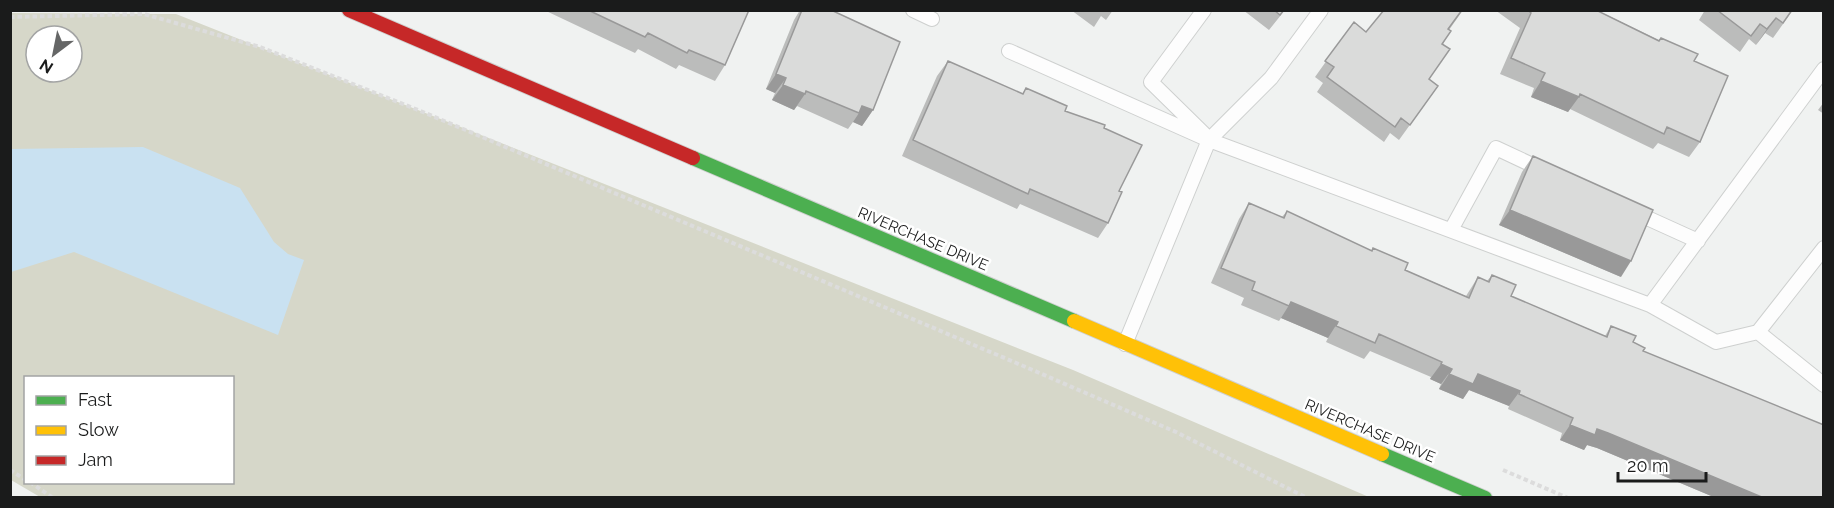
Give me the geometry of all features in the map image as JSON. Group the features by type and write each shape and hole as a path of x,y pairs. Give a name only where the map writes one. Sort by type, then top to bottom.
{"street":[{"name":"RIVERCHASE DRIVE","path":"349,10 1485,498"}],"lane":[{"path":"913,10 932,20"},
{"path":"1204,10 1151,82 1209,140"},
{"path":"1125,344 1209,140 1271,78 1321,10"},
{"path":"1009,51 1209,140 1650,305 1716,342 1758,332 1824,248"},
{"path":"1650,305 1824,69"},
{"path":"1451,230 1496,148 1560,178"},
{"path":"1623,207 1698,241"},
{"path":"1758,332 1824,385"}],"path":[{"path":"10,17 144,14 260,47 423,112 1014,362 1176,432 1307,498"},
{"path":"10,470 24,479"},
{"path":"32,484 53,498"}],"shaded area":[{"path":"10,13 176,14 1073,370 1369,497 40,497 11,480"}],"water":[{"path":"143,147 240,188 274,242 288,254 304,260 278,335 74,252 11,272 11,149"}],"building":[{"path":"588,10 749,10 725,65 689,50 687,53 648,33 645,37"},
{"path":"802,10 831,10 900,42 873,110 862,106 859,113 806,91 805,94 783,85 786,78 776,74"},
{"path":"1274,10 1284,10 1280,15"},
{"path":"1384,10 1462,10 1448,29 1451,31 1442,44 1450,49 1429,79 1438,86 1410,125 1401,118 1395,127 1327,77 1334,67 1325,61 1354,22 1366,32"},
{"path":"1528,10 1596,10 1659,41 1661,38 1698,54 1694,61 1728,76 1700,142 1667,127 1664,134 1580,94 1579,97 1541,81 1545,73 1511,58 1531,13"},
{"path":"1717,10 1792,10 1783,23 1776,18 1767,29 1760,24 1751,36"},
{"path":"948,61 1023,94 1026,88 1067,106 1065,111 1105,125 1104,128 1142,145 1119,191 1122,192 1108,223 1030,189 1028,194 913,140"},
{"path":"1533,156 1653,210 1631,261 1510,210"},
{"path":"1249,203 1284,218 1287,211 1372,251 1373,248 1408,263 1405,270 1469,298 1478,277 1489,282 1492,275 1516,285 1511,296 1607,337 1611,326 1636,336 1633,342 1645,348 1643,351 1824,425 1824,498 1764,498 1608,433 1597,429 1595,435 1570,425 1573,418 1519,394 1520,391 1478,374 1473,384 1449,374 1452,369 1441,364 1442,362 1379,334 1375,343 1336,326 1338,322 1291,302 1289,306 1252,290 1255,282 1221,268"}],"traffic: fast":[{"path":"693,158 1074,321"},
{"path":"1382,454 1485,498"}],"traffic: slow":[{"path":"1074,321 1382,454"}],"traffic: jam":[{"path":"349,10 693,158"}]}
